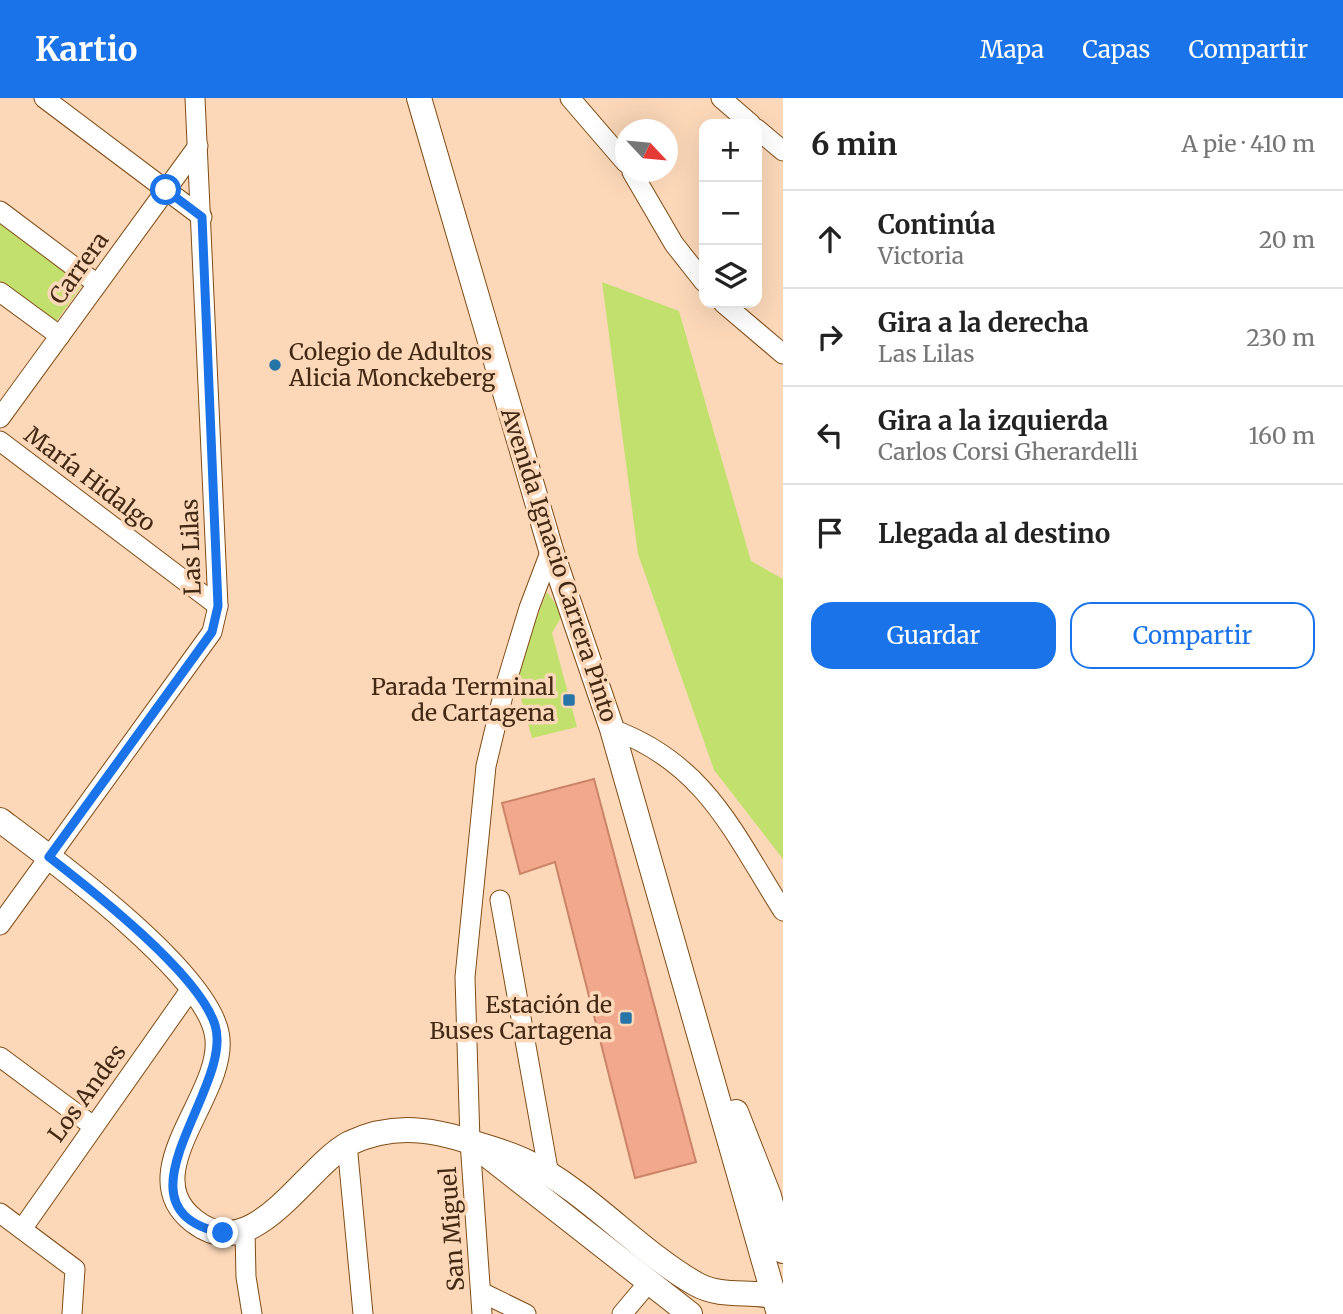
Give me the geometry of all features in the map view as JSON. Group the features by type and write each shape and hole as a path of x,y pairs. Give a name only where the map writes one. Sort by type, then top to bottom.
{"main road":[{"name":"Avenida Ignacio Carrera Pinto","path":"419,98 551,550 611,730 778,1302"},
{"path":"0,820 104,901 193,986 211,1013 218,1047 214,1071 173,1166 173,1189 183,1211 201,1226 223,1233 245,1230 266,1217 347,1144 403,1130 439,1132 529,1163 542,1184 649,1282 691,1314"},
{"name":"Avenida Ignacio Carrera Pinto","path":"689,992 769,1196 783,1251"},
{"path":"542,1184 695,1283 722,1294 778,1302"},
{"path":"649,1282 664,1261"}],"street":[{"path":"44,98 202,217"},
{"name":"Las Lilas","path":"0,925 212,632 218,606 195,98"},
{"path":"570,98 615,151"},
{"path":"721,98 745,119"},
{"path":"762,133 783,151"},
{"name":"Carrera","path":"0,418 198,146"},
{"path":"638,182 674,244 699,276"},
{"path":"0,211 97,284"},
{"path":"0,292 60,336"},
{"path":"729,308 783,354"},
{"name":"María Hidalgo","path":"0,441 218,606"},
{"name":"San Miguel","path":"482,1314 470,1141 464,977 486,766 505,687 529,608 551,550"},
{"path":"611,730 652,747 697,781 718,808 783,911"},
{"path":"500,900 542,1184"},
{"name":"Los Andes","path":"22,1229 193,986"},
{"path":"0,1057 93,1126"},
{"path":"347,1144 362,1314"},
{"path":"0,1213 75,1269 72,1314"},
{"path":"245,1230 246,1277 252,1314"},
{"path":"622,1314 649,1282"},
{"path":"481,1292 526,1314"}],"green space":[{"path":"0,220 82,285 55,323 0,282"},
{"path":"602,282 679,311 751,561 783,579 783,859 714,770 638,554"},
{"path":"547,592 563,614 552,633 577,727 532,738 514,673"}],"building":[{"name":"Estación de Buses Cartagena","path":"594,779 696,1162 635,1178 555,862 520,874 502,803"}],"place":[{"name":"Colegio de Adultos Alicia Monckeberg","path":"275,365"},
{"name":"Parada Terminal de Cartagena","path":"569,700"},
{"name":"Estación de Buses Cartagena","path":"626,1018"}],"route":[{"path":"166,190 202,217 218,606 212,632 49,857 104,901 156,950 193,986 211,1013 218,1036 214,1071 177,1154 172,1177 173,1189 183,1211 201,1226 223,1233"}]}
